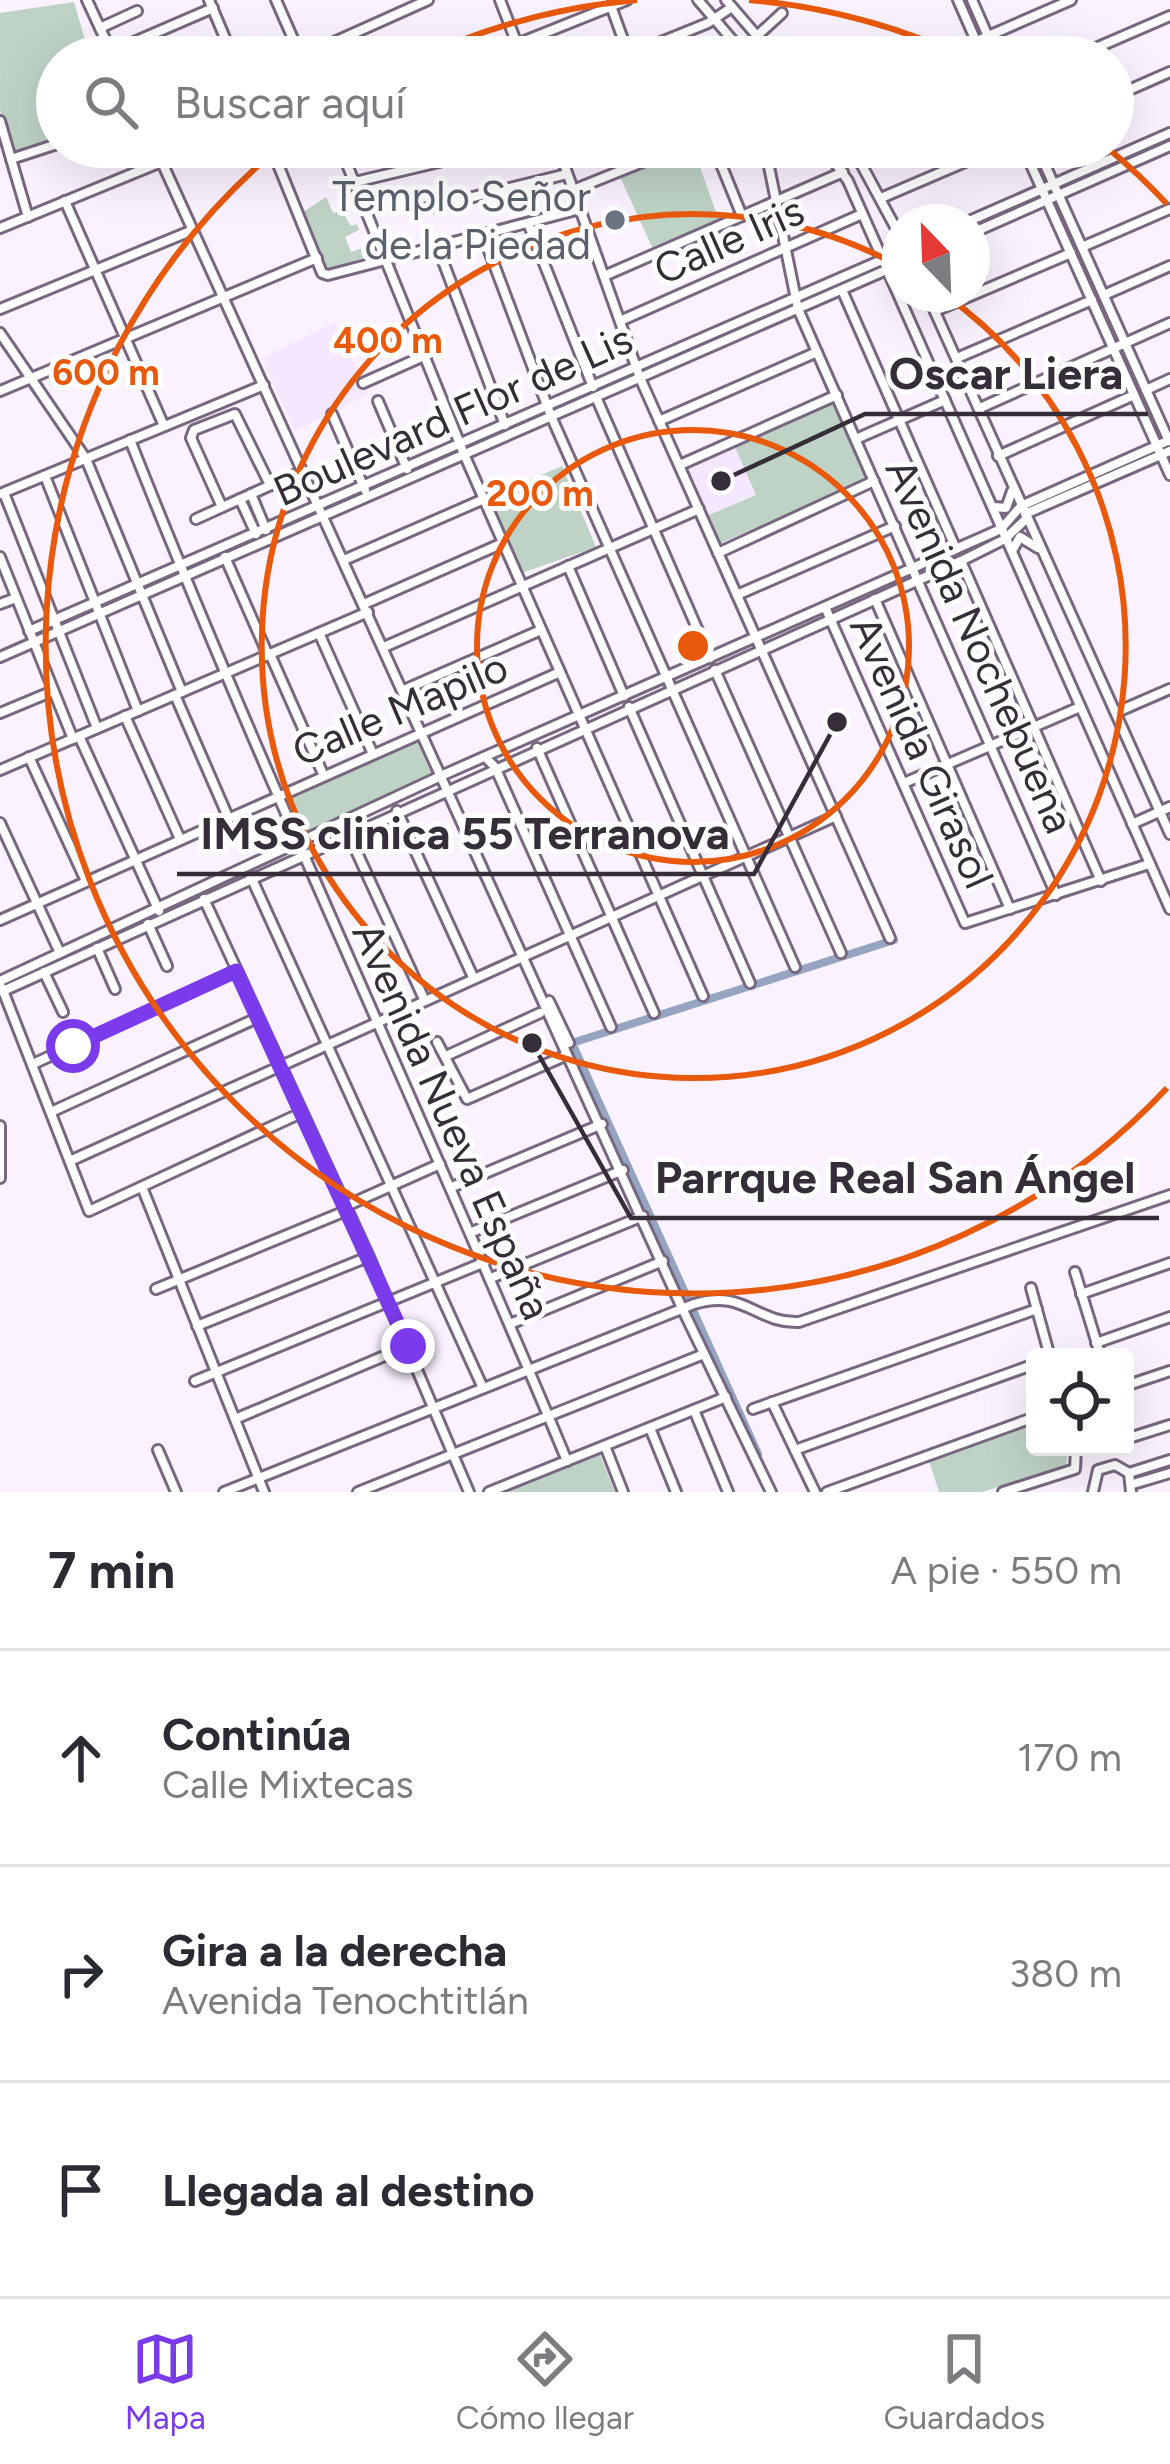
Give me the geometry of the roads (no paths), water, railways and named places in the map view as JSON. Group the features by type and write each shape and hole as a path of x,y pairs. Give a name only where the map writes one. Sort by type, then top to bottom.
{"street":[{"path":"87,0 104,36"},
{"path":"276,0 292,36"},
{"path":"348,36 428,0"},
{"path":"500,0 514,36"},
{"path":"537,36 628,0"},
{"path":"698,0 729,36"},
{"path":"958,0 974,36"},
{"path":"972,0 988,36 1071,0"},
{"path":"675,36 715,19 729,3 757,36 782,13"},
{"path":"149,36 211,4 224,36"},
{"path":"611,6 621,36"},
{"path":"100,28 137,11"},
{"path":"1124,36 1170,16"},
{"path":"1134,88 1170,72"},
{"path":"0,121 28,217"},
{"path":"1134,149 1170,133"},
{"path":"1134,162 1170,146"},
{"path":"11,159 36,151"},
{"path":"0,228 146,168"},
{"path":"164,168 568,1043"},
{"path":"280,168 328,275 580,209"},
{"path":"349,168 462,450 703,996"},
{"path":"355,182 414,168"},
{"path":"565,168 658,421 890,938"},
{"path":"573,190 623,168"},
{"path":"723,168 742,216"},
{"name":"Avenida Nochebuena","path":"770,168 796,303 1056,895"},
{"path":"840,168 882,257"},
{"path":"868,168 884,204"},
{"path":"881,198 951,168"},
{"path":"1036,168 1048,186"},
{"path":"1042,168 1071,253 1135,395 1166,446"},
{"path":"990,212 1089,168"},
{"path":"990,225 1120,168"},
{"path":"604,276 843,172"},
{"path":"424,209 567,174"},
{"path":"1053,198 1082,248 1146,390 1166,446 1170,475"},
{"path":"65,201 164,426"},
{"path":"1082,248 1170,209"},
{"name":"Calle Iris","path":"620,321 862,214"},
{"path":"528,223 594,392 710,658"},
{"path":"0,309 193,230"},
{"path":"483,236 549,412 795,967"},
{"path":"438,248 505,425"},
{"path":"990,288 1071,253"},
{"path":"0,391 317,258"},
{"name":"Boulevard Flor de Lis","path":"0,657 142,595 182,572 796,303 882,260"},
{"path":"1103,295 1170,266"},
{"name":"Boulevard Flor de Lis","path":"796,303 882,272"},
{"path":"842,290 956,549"},
{"path":"957,358 1092,300"},
{"path":"906,312 1170,909"},
{"path":"935,312 1039,549 1165,809 1170,834"},
{"path":"979,408 1170,323"},
{"path":"0,334 86,458 228,817"},
{"path":"658,421 818,352"},
{"path":"363,383 426,355"},
{"path":"1146,390 1170,379"},
{"path":"97,728 2,494 264,385"},
{"path":"680,465 837,395"},
{"path":"998,456 1135,395"},
{"path":"856,439 946,400"},
{"path":"378,401 406,469"},
{"name":"Boulevard Flor de Lis","path":"366,492 406,469 462,450 505,425 549,412"},
{"path":"222,507 191,438 194,430 235,414 270,485"},
{"path":"332,414 366,492"},
{"name":"Avenida Nueva España","path":"130,440 223,675 374,1022 472,1232 567,1461"},
{"path":"1,985 44,972 63,958 148,924 160,913 204,899 961,561 1003,534 1024,512 1166,446"},
{"path":"196,520 292,475"},
{"path":"45,476 138,711"},
{"path":"718,553 874,481"},
{"path":"989,502 997,510 1006,508 1012,488"},
{"path":"250,494 261,532"},
{"path":"344,560 484,499"},
{"path":"239,500 261,532"},
{"path":"384,647 699,508"},
{"name":"Boulevard Flor de Lis","path":"224,554 261,532 322,511"},
{"path":"736,596 895,526"},
{"path":"1,985 443,775 956,549 1003,534"},
{"path":"1013,557 1018,538 1039,549"},
{"path":"0,770 319,633 503,543"},
{"path":"224,554 323,774"},
{"path":"0,557 53,691 160,913"},
{"path":"961,561 1101,880"},
{"path":"568,566 624,696"},
{"name":"Boulevard Flor de Lis","path":"29,631 138,585 182,572"},
{"path":"0,604 16,598"},
{"path":"875,599 1010,909 1149,864"},
{"name":"Avenida Girasol","path":"825,607 965,922 1010,909"},
{"path":"404,690 542,629"},
{"path":"319,633 372,752"},
{"path":"715,670 842,953"},
{"name":"Calle Mapilo","path":"0,920 560,672"},
{"path":"1117,712 1170,689"},
{"path":"0,713 53,691"},
{"path":"629,707 750,983"},
{"path":"904,783 1080,707"},
{"path":"125,716 180,839"},
{"path":"537,748 654,1012"},
{"path":"484,757 495,766 611,1027"},
{"path":"29,758 86,881"},
{"path":"1132,824 1165,809"},
{"path":"397,811 473,977"},
{"path":"72,1160 611,914 836,817"},
{"path":"0,824 63,958"},
{"path":"348,833 424,999"},
{"path":"251,877 484,1388"},
{"path":"204,899 369,1257 470,1492"},
{"path":"148,924 167,966"},
{"path":"97,948 115,989"},
{"path":"524,954 771,1492"},
{"path":"33,1064 236,971"},
{"path":"44,972 63,1012"},
{"path":"1,985 89,1211 301,1113"},
{"path":"446,1056 540,1013"},
{"path":"51,1112 257,1018"},
{"path":"437,1042 473,1112"},
{"path":"467,1099 567,1055"},
{"path":"452,1187 602,1124"},
{"path":"0,1126 0,1178"},
{"path":"156,1288 440,1164"},
{"path":"472,1232 622,1170"},
{"path":"142,1187 264,1492"},
{"path":"224,1492 716,1297 734,1299 778,1320 800,1322 1170,1195"},
{"path":"491,1278 644,1216"},
{"path":"197,1326 369,1257"},
{"path":"510,1324 663,1261"},
{"path":"195,1381 484,1262"},
{"path":"1081,1294 1170,1263"},
{"path":"1075,1272 1098,1348"},
{"path":"1031,1288 1048,1348"},
{"path":"753,1408 1037,1309"},
{"path":"1096,1343 1170,1317"},
{"path":"235,1420 408,1346"},
{"path":"358,1492 704,1354"},
{"path":"795,1450 1026,1367"},
{"path":"1134,1383 1170,1371"},
{"path":"489,1492 726,1397"},
{"path":"772,1402 814,1492"},
{"path":"694,1410 728,1492"},
{"path":"826,1492 1026,1420"},
{"path":"1134,1436 1170,1425"},
{"path":"650,1427 676,1492"},
{"path":"605,1446 623,1492"},
{"path":"158,1450 176,1492"},
{"path":"1076,1456 1094,1492"},
{"path":"1003,1492 1077,1465 1098,1470 1115,1465 1129,1473 1170,1460"},
{"path":"1092,1480 1098,1470"},
{"path":"1129,1473 1132,1488 1170,1473"}],"waterway":[{"path":"758,1454 572,1043 894,940"}],"place":[{"name":"Templo Señor de la Piedad","path":"615,220"},
{"name":"Oscar Liera","path":"721,481"},
{"name":"IMSS clinica 55 Terranova","path":"837,722"},
{"name":"Parrque Real San Ángel","path":"532,1043"}]}
